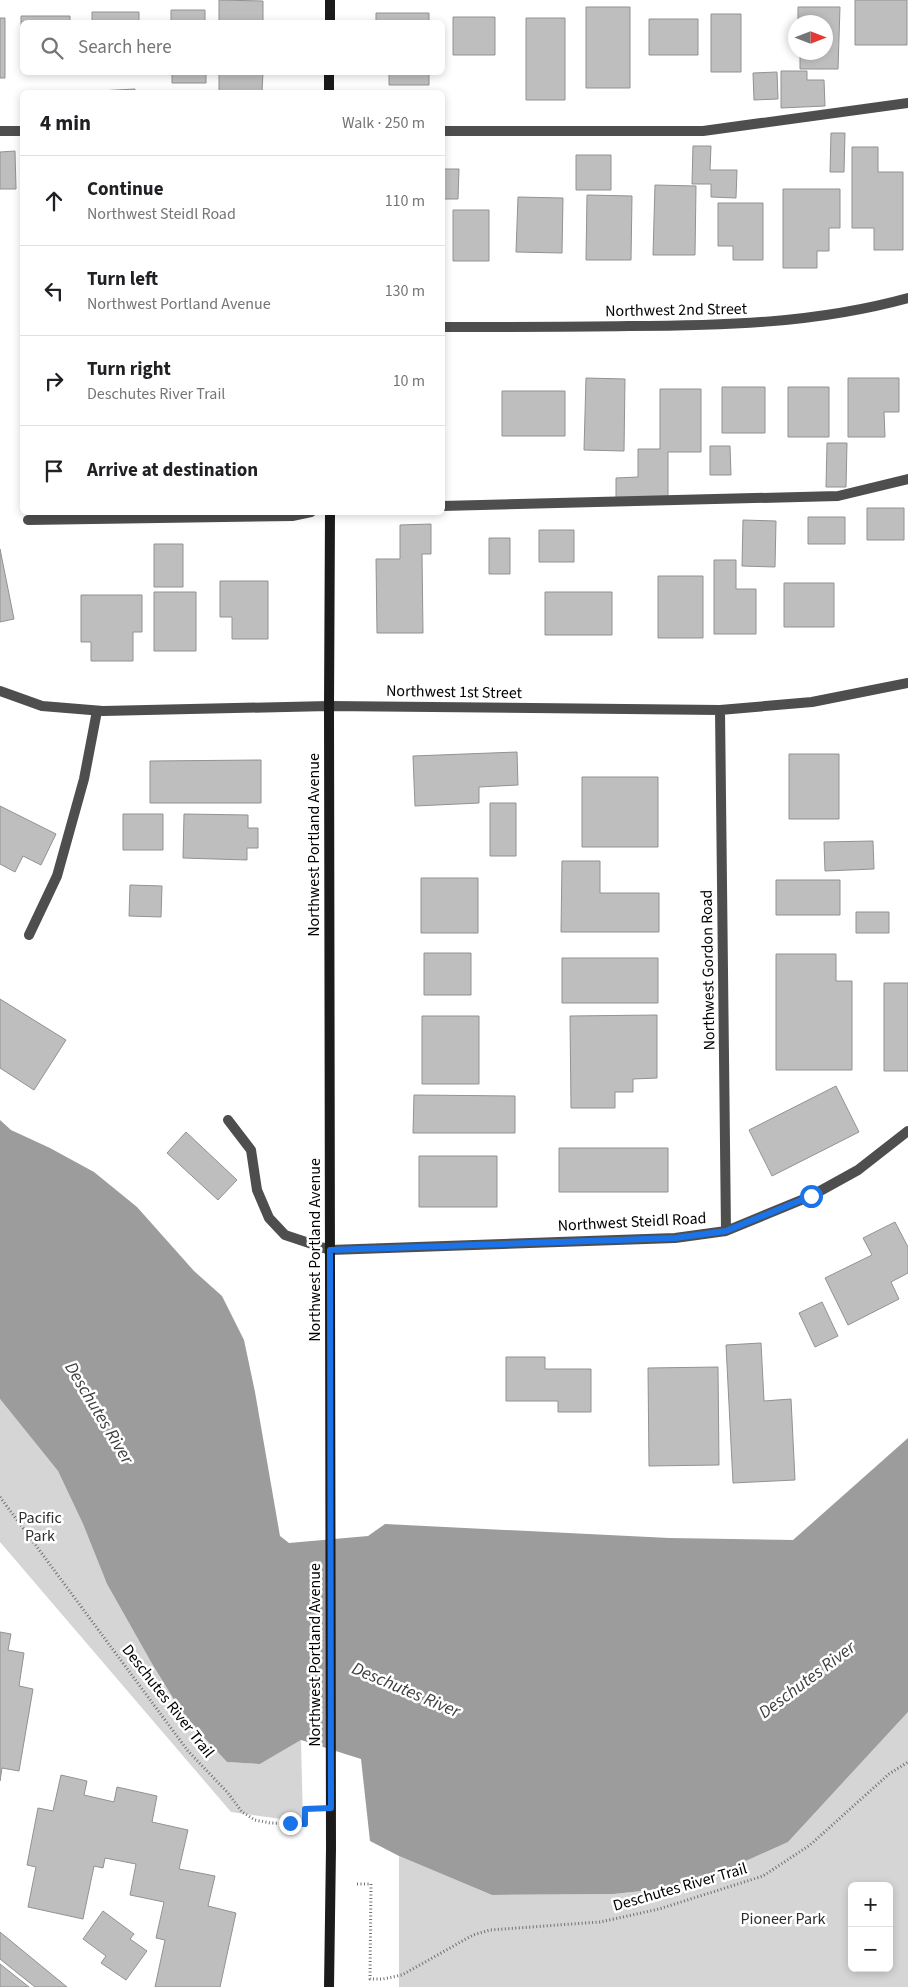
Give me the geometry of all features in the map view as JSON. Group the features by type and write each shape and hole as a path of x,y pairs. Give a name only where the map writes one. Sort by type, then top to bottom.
{"street":[{"path":"330,0 330,20"},
{"path":"329,75 329,90"},
{"path":"445,131 703,131 908,103"},
{"path":"0,131 20,131"},
{"name":"Northwest 2nd Street","path":"445,327 712,326 791,321 875,307 908,298"},
{"path":"445,506 838,496 908,479"},
{"path":"28,520 297,515"},
{"name":"Northwest Portland Avenue","path":"329,1987 331,1808 330,515"},
{"name":"Northwest 1st Street","path":"0,691 42,706 97,711 329,706 720,710 812,702 908,683"},
{"name":"Northwest Gordon Road","path":"720,710 726,1231"},
{"path":"29,935 57,876 84,779 97,711"},
{"path":"228,1120 251,1150 257,1190 269,1218 285,1234 330,1250"},
{"name":"Northwest Steidl Road","path":"330,1250 675,1238 726,1231 811,1196 850,1174 908,1131"}],"path":[{"name":"Deschutes River Trail","path":"0,1497 188,1751 228,1793 242,1812 255,1820 270,1823 305,1824 305,1809 331,1808"},
{"name":"Deschutes River Trail","path":"358,1884 371,1884 370,1979 383,1979 402,1975 473,1935 490,1930 600,1922 659,1909 763,1876 810,1845 889,1774 908,1762"}],"green space":[{"name":"Pacific Park","path":"0,1399 58,1471 83,1524 107,1584 184,1716 227,1762 260,1764 301,1740 303,1822 231,1812 0,1542"},
{"name":"Pioneer Park","path":"908,1712 908,1987 399,1987 399,1856 492,1895 614,1894 670,1888 726,1870 788,1842"}],"water":[{"name":"Deschutes River","path":"0,1120 11,1130 50,1148 94,1172 137,1207 194,1271 222,1296 244,1340 280,1536 289,1543 368,1536 385,1524 669,1538 793,1540 908,1438 908,1712 788,1842 726,1870 670,1888 614,1894 492,1895 399,1856 370,1841 361,1759 301,1740 260,1764 227,1762 184,1716 107,1584 83,1524 58,1471 0,1399"}],"building":[{"path":"219,0 263,1 263,20 219,20"},
{"path":"855,0 907,0 907,45 855,45"},
{"path":"586,7 630,7 630,88 586,88"},
{"path":"798,7 840,7 838,69 800,69 800,60 833,60 833,15 798,15"},
{"path":"171,10 205,10 205,20 171,20"},
{"path":"92,12 139,12 139,20 92,20"},
{"path":"376,13 429,13 429,20 376,20"},
{"path":"711,14 741,14 741,72 711,72"},
{"path":"21,16 70,16 70,20 21,20"},
{"path":"453,17 495,17 495,55 453,55"},
{"path":"0,18 5,18 5,78 0,78"},
{"path":"526,18 565,18 565,100 526,100"},
{"path":"649,19 698,19 698,55 649,55"},
{"path":"781,71 807,71 807,80 824,80 825,106 781,108"},
{"path":"777,72 778,99 754,100 753,73"},
{"path":"172,75 206,75 206,83 172,83"},
{"path":"219,75 263,75 262,90 219,90"},
{"path":"389,75 429,75 429,85 389,85"},
{"path":"831,133 845,133 844,172 830,172"},
{"path":"693,146 711,146 710,170 737,170 736,198 711,197 711,184 692,184"},
{"path":"852,147 878,147 878,172 903,172 903,250 874,250 874,228 852,228"},
{"path":"15,151 16,189 0,189 0,152"},
{"path":"576,155 611,155 611,190 576,190"},
{"path":"445,169 459,169 458,199 445,199"},
{"path":"655,185 696,186 695,255 653,255"},
{"path":"783,189 840,189 840,228 829,228 829,251 817,251 817,268 783,268"},
{"path":"587,195 632,196 631,260 586,260"},
{"path":"518,197 563,198 562,253 516,252"},
{"path":"718,203 763,203 763,260 733,260 733,246 718,246"},
{"path":"453,210 489,210 489,261 453,261"},
{"path":"586,378 625,379 624,451 584,450"},
{"path":"848,378 899,378 899,412 884,412 885,437 848,437"},
{"path":"722,387 765,387 765,433 722,433"},
{"path":"788,387 829,387 829,437 788,437"},
{"path":"660,389 701,389 701,452 668,452 668,497 616,498 616,478 638,477 638,449 660,449"},
{"path":"502,391 565,391 565,436 502,436"},
{"path":"827,443 847,443 846,487 826,487"},
{"path":"710,446 730,446 731,475 710,475"},
{"path":"867,508 904,508 904,540 867,540"},
{"path":"808,517 845,517 845,544 808,544"},
{"path":"743,520 776,521 775,567 742,566"},
{"path":"431,524 431,554 422,554 423,633 377,633 376,559 400,559 400,525"},
{"path":"539,530 574,530 574,562 539,562"},
{"path":"489,538 510,538 510,574 489,574"},
{"path":"154,544 183,544 183,587 154,587"},
{"path":"0,549 14,619 0,622"},
{"path":"714,560 736,560 736,589 756,589 756,634 714,634"},
{"path":"658,576 703,576 703,638 658,638"},
{"path":"220,581 268,581 268,639 232,639 232,617 220,617"},
{"path":"784,583 834,583 834,627 784,627"},
{"path":"154,592 196,592 196,651 154,651"},
{"path":"545,592 612,592 612,635 545,635"},
{"path":"81,595 142,595 142,632 133,632 133,661 91,661 91,642 81,642"},
{"path":"517,752 518,785 479,787 479,803 415,806 413,756"},
{"path":"789,754 839,754 839,819 789,819"},
{"path":"261,760 261,803 150,803 150,761"},
{"path":"582,777 658,777 658,847 582,847"},
{"path":"490,803 516,803 516,856 490,856"},
{"path":"0,806 56,834 41,865 23,856 15,872 0,864"},
{"path":"123,814 163,814 163,850 123,850"},
{"path":"184,814 248,815 248,828 258,828 258,848 247,848 247,860 183,858"},
{"path":"873,841 874,869 825,871 824,842"},
{"path":"562,861 600,861 600,893 659,893 659,932 561,932"},
{"path":"421,878 478,878 478,933 421,933"},
{"path":"776,880 840,880 840,915 776,915"},
{"path":"130,885 162,886 161,917 129,916"},
{"path":"856,912 889,912 889,933 856,933"},
{"path":"424,953 471,953 471,995 424,995"},
{"path":"776,954 836,954 836,981 852,981 852,1070 776,1070"},
{"path":"562,958 658,958 658,1003 562,1003"},
{"path":"884,983 908,983 908,1071 884,1071"},
{"path":"0,999 66,1040 34,1090 0,1068"},
{"path":"657,1015 657,1078 633,1079 633,1092 615,1092 615,1108 571,1108 570,1016"},
{"path":"422,1016 479,1016 479,1084 422,1084"},
{"path":"836,1086 859,1132 772,1176 749,1130"},
{"path":"414,1095 515,1096 515,1133 413,1133"},
{"path":"186,1132 237,1180 218,1200 167,1153"},
{"path":"559,1148 668,1148 668,1192 559,1192"},
{"path":"419,1156 497,1156 497,1207 419,1207"},
{"path":"895,1222 908,1247 908,1273 891,1282 899,1299 848,1325 825,1278 872,1255 863,1238"},
{"path":"822,1302 838,1336 815,1347 799,1313"},
{"path":"761,1343 764,1401 791,1399 795,1480 733,1483 726,1345"},
{"path":"506,1357 545,1357 545,1369 591,1369 591,1412 558,1412 558,1401 506,1401"},
{"path":"718,1367 719,1465 649,1466 648,1368"},
{"path":"0,1632 11,1634 8,1650 24,1653 19,1686 33,1689 19,1771 2,1768 0,1781"},
{"path":"61,1775 87,1781 84,1795 114,1802 117,1787 157,1796 152,1822 188,1830 179,1869 215,1876 208,1906 236,1913 220,1987 155,1987 165,1940 156,1938 164,1902 130,1895 136,1864 105,1858 103,1868 94,1866 83,1919 28,1907 36,1867 27,1865 38,1808 53,1811"},
{"path":"103,1911 134,1934 130,1939 147,1951 126,1980 101,1963 106,1956 83,1939"},
{"path":"0,1932 67,1987 35,1987 0,1959"},
{"path":"0,1964 29,1987 0,1987"}],"route":[{"path":"290,1823 305,1824 305,1809 331,1808 330,1250 675,1238 726,1231 811,1196"}]}
